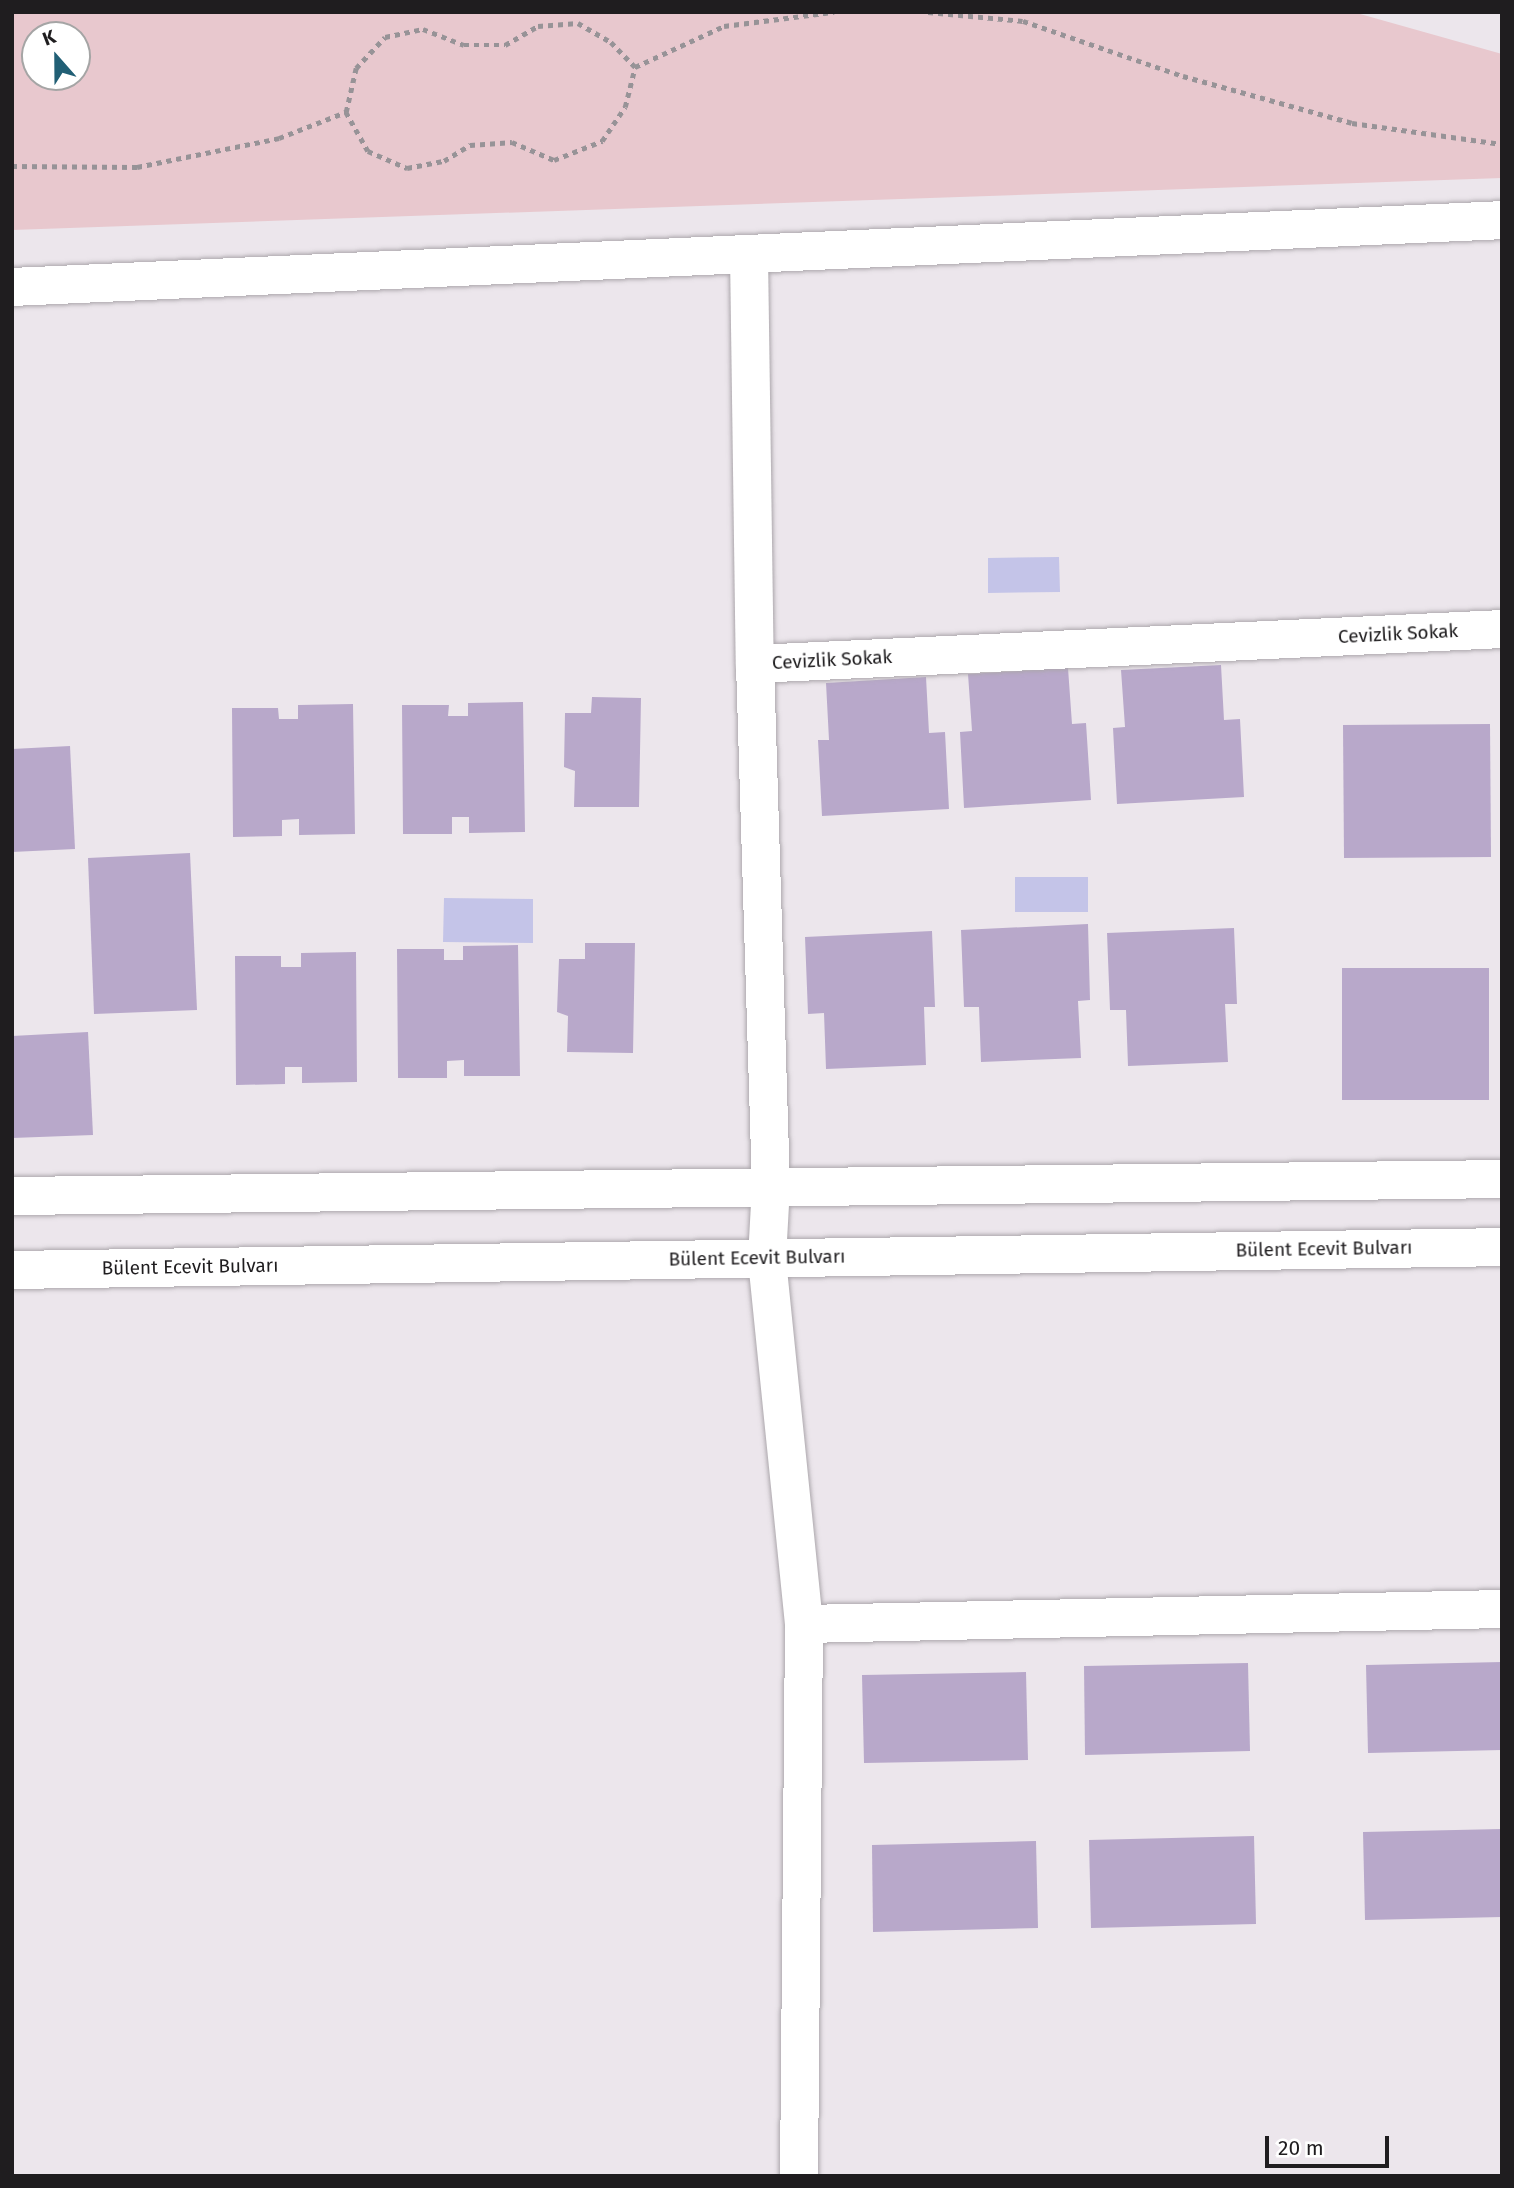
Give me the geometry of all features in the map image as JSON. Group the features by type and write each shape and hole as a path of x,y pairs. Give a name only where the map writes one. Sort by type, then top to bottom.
{"street":[{"path":"12,287 1502,220"},
{"path":"749,254 755,664"},
{"name":"Cevizlik Sokak","path":"799,2176 804,1624 767,1258 771,1187 755,664 1502,629"},
{"path":"12,1196 1502,1179"},
{"name":"Bülent Ecevit Bulvarı","path":"12,1270 1502,1247"},
{"path":"804,1624 1502,1609"}],"path":[{"path":"635,67 724,26 834,12"},
{"path":"928,12 1023,22 1182,75 1352,123 1502,144"},
{"path":"578,23 611,42 635,67 625,107 601,141 554,160 512,142 470,145 444,161 407,168 368,151 346,112 356,68 385,37 423,29 464,45 505,45 538,26 578,23"},
{"path":"12,166 137,166 279,138 346,112"}],"shaded area":[{"path":"12,12 1353,12 1502,54 1502,178 12,230"}],"water":[{"path":"1059,557 1060,592 988,593 988,558"},
{"path":"1015,877 1088,877 1088,912 1015,912"},
{"path":"444,898 533,899 533,943 443,942"}],"building":[{"path":"1221,665 1224,720 1240,719 1244,797 1117,804 1113,728 1125,727 1121,670"},
{"path":"1068,668 1072,724 1086,723 1091,800 964,808 960,732 972,731 968,674"},
{"path":"926,677 929,733 945,732 949,809 822,816 818,740 829,740 826,683"},
{"path":"592,697 641,698 639,807 574,807 575,771 564,767 565,713 591,713"},
{"path":"523,702 525,832 469,833 469,817 452,817 452,834 403,834 402,705 449,705 448,716 468,716 468,703"},
{"path":"353,704 355,834 299,835 299,819 282,820 282,836 233,837 232,708 278,708 279,719 298,719 298,705"},
{"path":"1490,724 1491,857 1344,858 1343,725"},
{"path":"70,746 75,849 12,852 12,749"},
{"path":"190,853 197,1010 94,1014 88,858"},
{"path":"1088,924 1090,1000 1078,1001 1081,1058 981,1062 979,1007 964,1007 961,930"},
{"path":"1234,928 1237,1004 1225,1004 1228,1062 1128,1066 1126,1010 1110,1010 1107,933"},
{"path":"932,931 935,1007 924,1007 926,1065 826,1069 824,1013 808,1014 805,937"},
{"path":"585,943 635,943 633,1053 567,1052 568,1016 557,1012 559,959 585,959"},
{"path":"518,945 520,1076 464,1076 464,1060 447,1061 447,1078 398,1078 397,949 444,949 444,960 463,960 463,946"},
{"path":"356,952 357,1082 302,1083 302,1067 285,1067 285,1084 236,1085 235,956 281,956 281,967 301,967 301,953"},
{"path":"1342,968 1489,968 1489,1100 1342,1100"},
{"path":"88,1032 93,1135 12,1138 12,1036"},
{"path":"1502,1662 1502,1750 1368,1753 1366,1665"},
{"path":"1248,1663 1250,1751 1085,1755 1084,1666"},
{"path":"1026,1672 1028,1760 864,1763 862,1675"},
{"path":"1502,1829 1502,1917 1365,1920 1363,1832"},
{"path":"1254,1836 1256,1924 1091,1928 1089,1840"},
{"path":"1036,1841 1038,1928 873,1932 872,1845"}]}
